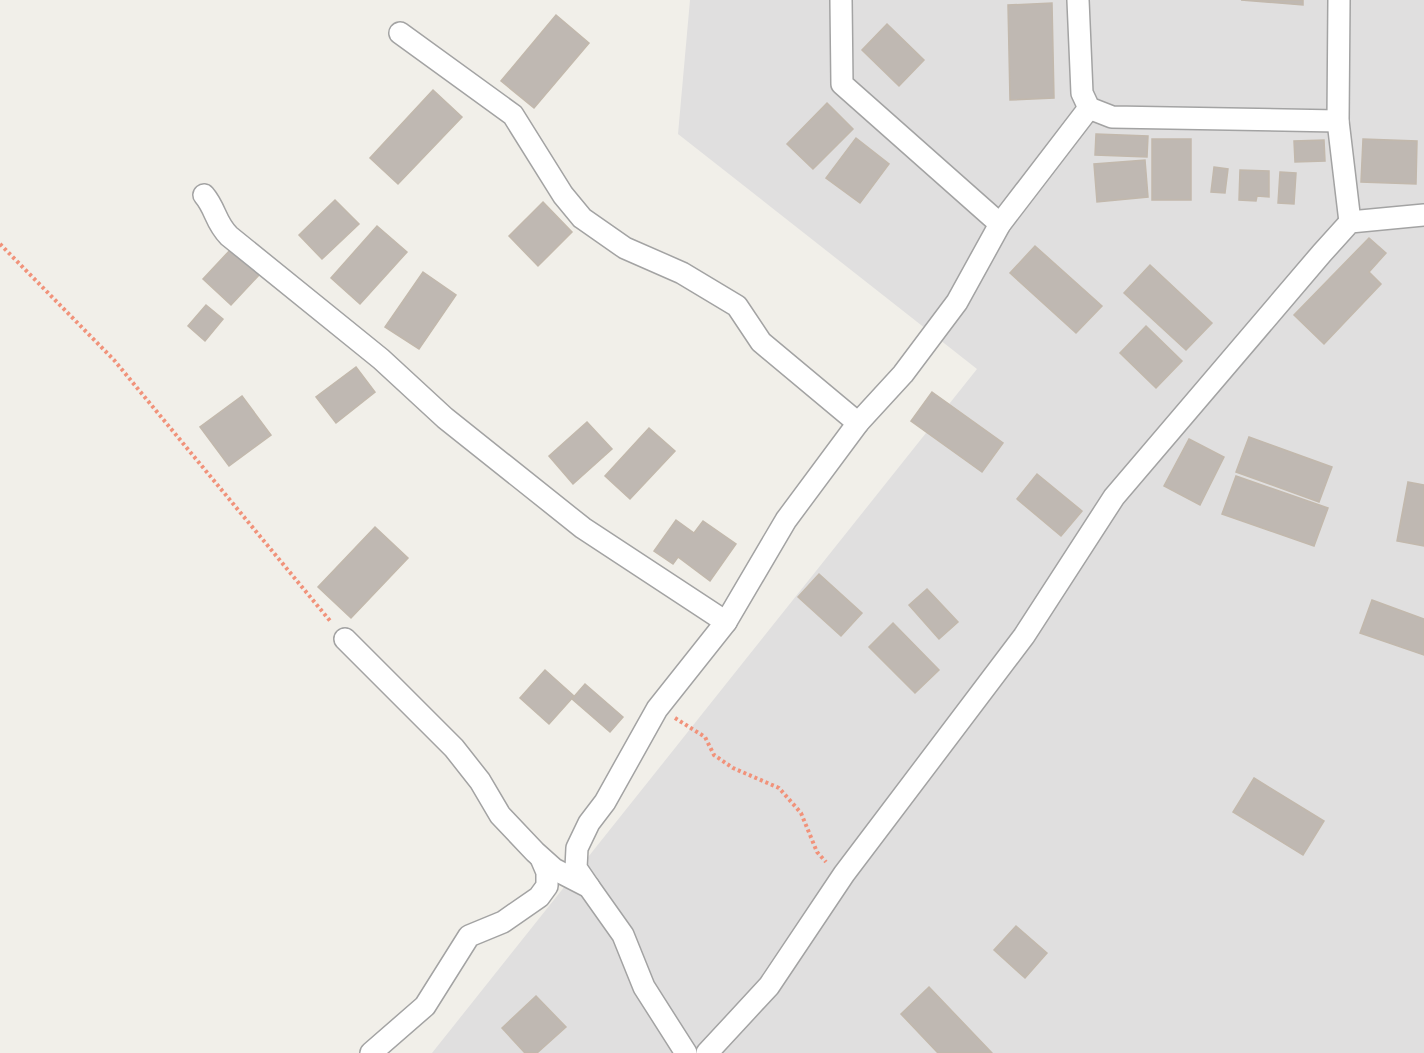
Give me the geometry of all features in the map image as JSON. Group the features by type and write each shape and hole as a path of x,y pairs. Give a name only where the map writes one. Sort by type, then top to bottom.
{"street":[{"path":"841,0 842,84 1000,224"},
{"path":"1078,0 1082,93 1089,108 1112,117 1338,121"},
{"path":"1339,0 1338,121 1350,222"},
{"path":"400,33 513,115 563,195 582,219 625,248 682,273 737,306 761,342 858,423"},
{"path":"686,1053 644,987 623,935 576,868 577,848 589,823 605,802 657,710 726,622 786,520 858,423 903,374 957,302 1000,224 1089,108"},
{"path":"204,195 211,204 218,224 229,236 381,359 445,418 583,528 726,622"},
{"path":"707,1053 769,986 844,874 1024,636 1114,497 1350,222 1424,215"},
{"path":"345,639 453,748 480,781 500,815 541,858 554,869 589,886"},
{"path":"371,1053 425,1006 456,952 469,936 503,922 539,897 547,886 547,872 541,858"}],"path":[{"path":"0,244 114,360 345,639"},
{"path":"657,710 705,737 714,755 733,768 779,788 801,813 817,852 829,865 844,874"}],"shaded area":[{"path":"690,0 1424,0 1424,1053 432,1053 977,369 678,134"}],"building":[{"path":"1241,0 1303,0 1303,5"},
{"path":"1052,3 1054,98 1010,100 1008,5"},
{"path":"556,15 589,43 534,108 501,81"},
{"path":"887,24 924,60 899,86 862,50"},
{"path":"433,90 462,117 398,184 370,158"},
{"path":"827,103 853,129 813,169 787,144"},
{"path":"1096,134 1148,136 1147,157 1095,155"},
{"path":"856,138 889,164 860,203 826,178"},
{"path":"1152,139 1191,139 1191,200 1152,200"},
{"path":"1363,139 1417,141 1416,184 1361,182"},
{"path":"1324,140 1325,161 1295,162 1294,141"},
{"path":"1145,160 1148,197 1097,202 1094,164"},
{"path":"1214,167 1228,169 1225,193 1211,192"},
{"path":"1240,170 1269,171 1269,197 1257,196 1256,201 1239,200"},
{"path":"1280,172 1296,173 1294,204 1278,203"},
{"path":"335,200 359,224 322,259 299,235"},
{"path":"543,202 572,232 538,266 509,236"},
{"path":"377,226 407,252 360,304 331,278"},
{"path":"1369,238 1386,253 1369,272 1381,284 1324,344 1294,315"},
{"path":"1035,246 1102,306 1076,333 1010,273"},
{"path":"231,249 259,275 231,305 203,279"},
{"path":"1150,265 1212,323 1186,350 1124,293"},
{"path":"423,272 456,295 419,349 385,327"},
{"path":"206,305 223,319 205,341 188,326"},
{"path":"1146,326 1182,361 1156,388 1120,353"},
{"path":"356,367 375,392 336,423 316,397"},
{"path":"932,392 1003,443 982,472 911,421"},
{"path":"242,396 271,435 229,466 200,427"},
{"path":"587,422 612,449 573,484 549,456"},
{"path":"649,428 675,451 630,499 605,476"},
{"path":"1249,437 1332,467 1319,502 1236,472"},
{"path":"1189,439 1224,457 1200,505 1164,486"},
{"path":"1037,474 1082,511 1061,536 1017,499"},
{"path":"1236,476 1328,508 1314,546 1222,514"},
{"path":"1408,482 1424,485 1424,546 1397,541"},
{"path":"676,520 694,533 703,521 736,544 710,581 678,557 673,564 654,551"},
{"path":"375,527 408,558 351,618 318,587"},
{"path":"819,574 862,613 841,636 798,597"},
{"path":"927,589 958,622 939,639 909,605"},
{"path":"1372,600 1424,619 1424,655 1360,633"},
{"path":"893,623 939,670 915,693 869,647"},
{"path":"545,670 574,696 549,724 520,698"},
{"path":"585,684 623,717 610,732 572,699"},
{"path":"1254,778 1324,821 1303,855 1233,812"},
{"path":"1016,926 1047,953 1025,978 994,950"},
{"path":"929,987 992,1053 938,1053 901,1014"},
{"path":"536,996 566,1027 537,1053 525,1053 502,1028"}]}
